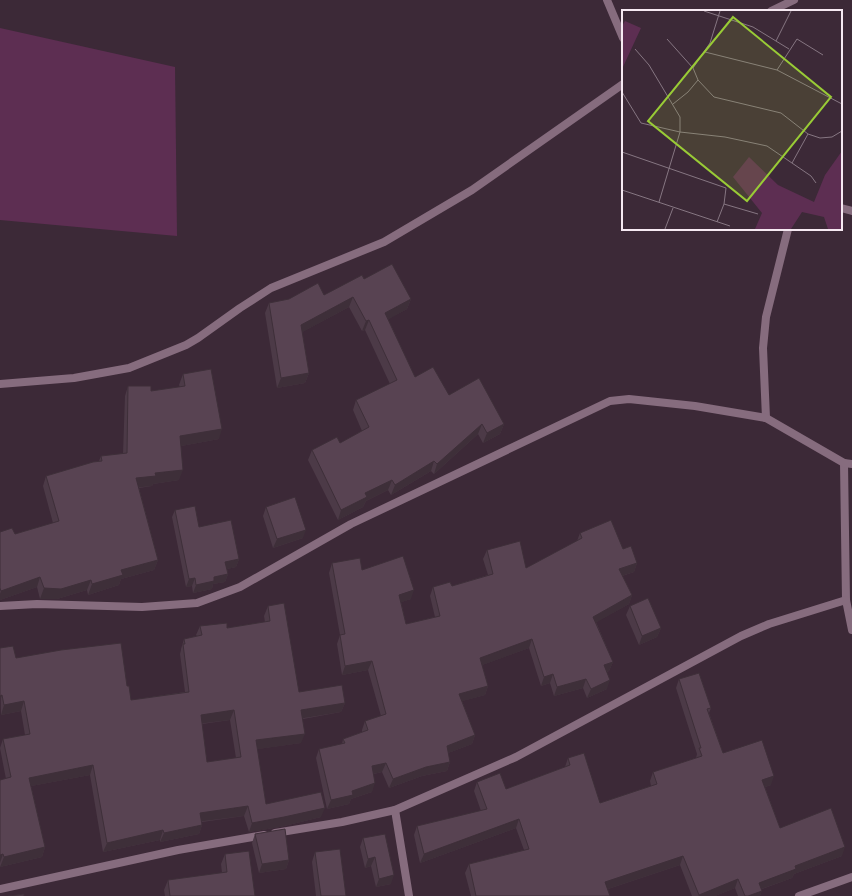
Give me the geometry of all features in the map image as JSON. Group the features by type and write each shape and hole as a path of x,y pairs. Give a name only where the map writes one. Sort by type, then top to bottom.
{"street":[{"path":"608,0 622,35"},
{"path":"773,10 794,0"},
{"path":"0,384 74,378 129,368 186,345 271,288 384,242 472,190 622,85"},
{"path":"842,208 852,211"},
{"path":"766,418 763,348 766,317 788,230"},
{"path":"0,606 37,604 142,607 197,602 240,587 352,524 610,401 629,399 694,406 766,418 848,464 846,600 852,630"},
{"path":"0,889 178,850 342,822 396,810 516,756 741,636 769,624 846,600"},
{"path":"396,810 409,896"},
{"path":"799,896 852,877"}],"shaded area":[{"path":"0,28 175,67 177,236 0,220"}],"building":[{"path":"392,264 411,299 385,313 415,377 433,367 449,395 479,378 504,424 487,433 482,424 437,464 434,461 395,485 392,480 365,493 367,497 341,510 312,450 337,437 340,443 369,427 356,400 397,380 369,320 366,321 353,297 301,325 309,373 281,378 269,303 289,299 318,283 324,295 362,275 364,279"},
{"path":"211,369 222,429 180,436 183,470 155,473 156,476 136,478 158,560 121,570 123,575 92,584 91,580 61,589 44,588 40,577 1,591 0,532 12,528 15,534 59,521 46,476 93,462 102,461 101,456 127,453 128,386 151,386 151,391 185,386 183,374"},
{"path":"295,497 306,530 277,539 266,507"},
{"path":"195,506 199,527 231,520 239,559 225,562 228,574 214,577 214,581 196,585 195,578 189,579 175,510"},
{"path":"611,520 623,549 631,546 637,563 619,569 632,595 593,617 613,662 604,665 610,680 591,689 586,679 557,687 553,674 544,677 532,639 480,658 488,686 459,694 475,735 447,746 450,762 426,767 393,779 386,763 372,766 375,783 352,791 353,795 331,800 319,749 345,743 343,739 368,730 365,721 386,714 372,661 345,666 340,635 345,634 332,563 360,558 362,570 403,556 414,590 399,595 406,624 440,616 433,587 450,582 452,586 493,574 487,550 520,541 526,568 582,538 580,533"},
{"path":"648,598 661,628 642,636 630,606"},
{"path":"284,603 299,692 342,685 345,703 301,710 305,734 256,740 266,804 321,792 325,808 252,823 248,806 200,813 202,825 164,833 163,830 107,843 93,765 29,778 45,847 4,857 3,854 0,855 0,780 11,777 3,739 30,734 24,701 4,705 2,695 0,696 0,648 13,646 16,658 61,650 121,643 127,686 129,686 131,700 189,692 183,644 185,644 184,639 202,635 200,626 227,623 227,628 270,621 268,606","holes":["234,710 241,757 207,762 201,715"]},
{"path":"699,673 711,708 707,709 723,753 762,740 774,776 762,780 780,828 831,808 845,847 795,866 796,869 759,883 762,891 748,896 745,896 738,879 699,895 683,856 605,882 610,896 476,896 469,864 529,849 519,819 424,854 417,826 487,809 477,782 500,773 506,789 570,765 568,758 584,753 600,803 657,784 653,772 702,756 699,748 701,748 679,679"},
{"path":"285,829 289,860 262,864 255,834"},
{"path":"385,834 394,875 379,879 375,857 368,859 363,838"},
{"path":"340,849 346,896 321,896 315,852"},
{"path":"249,851 255,896 170,896 168,880 227,872 225,854"},
{"path":"24,894 24,896 8,896"}]}
